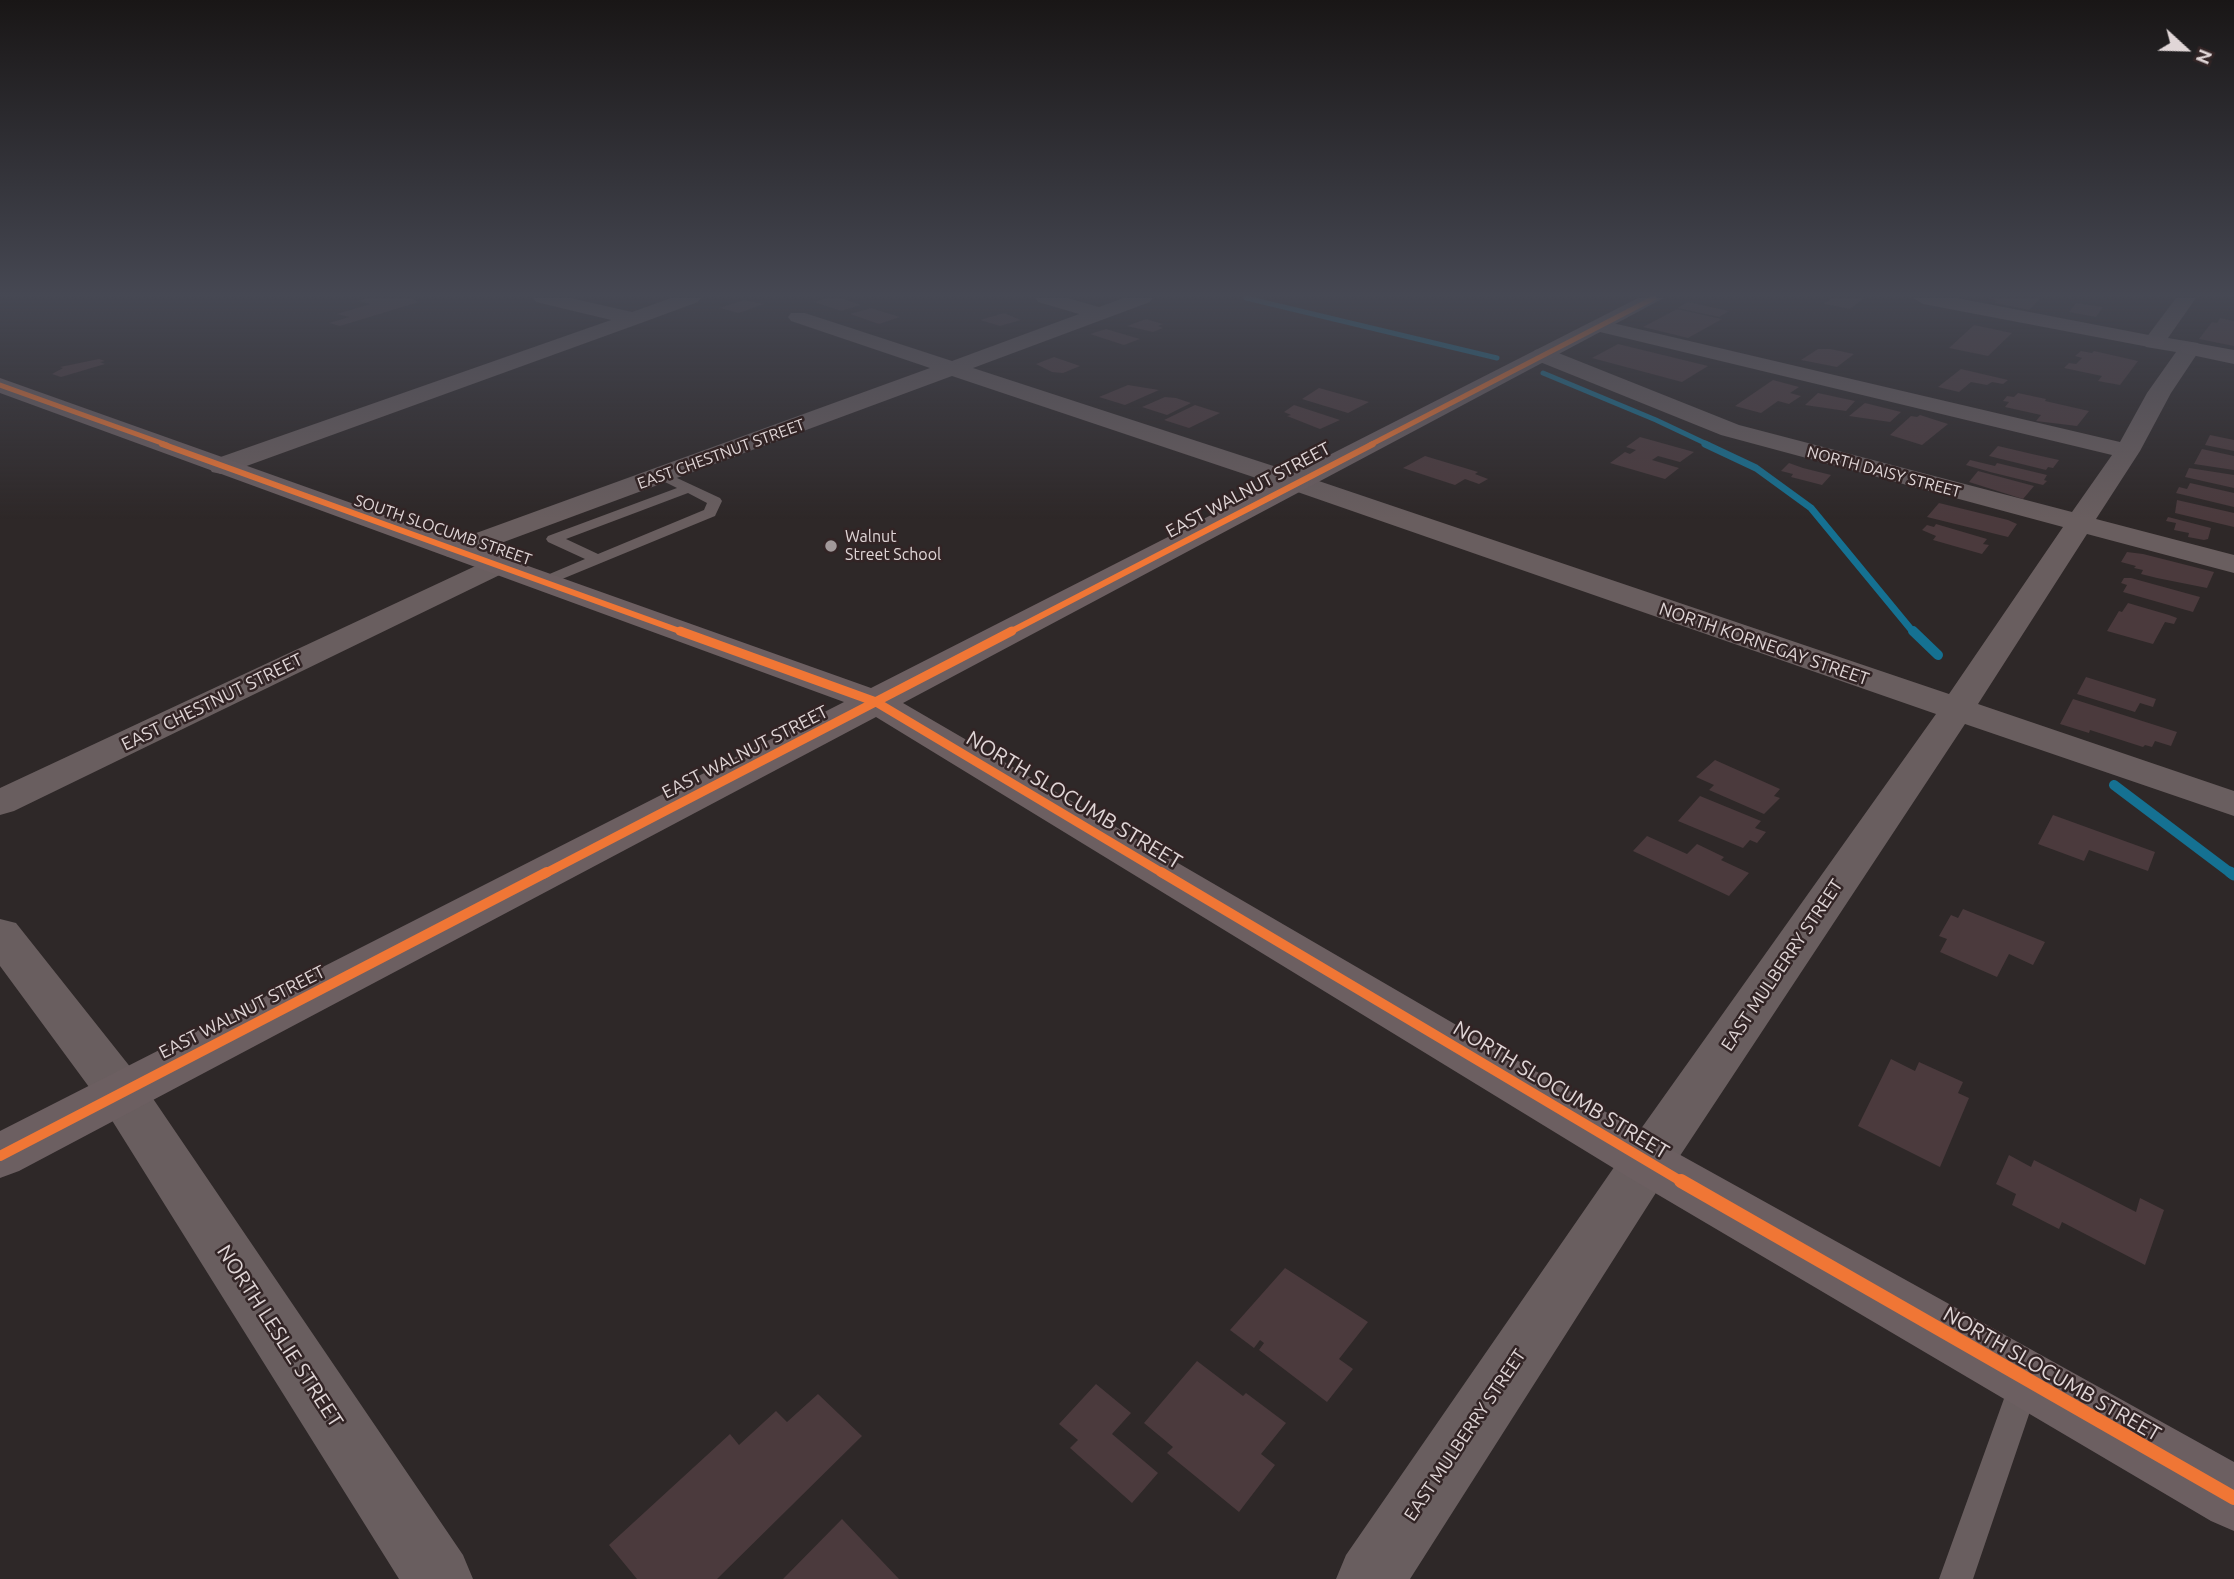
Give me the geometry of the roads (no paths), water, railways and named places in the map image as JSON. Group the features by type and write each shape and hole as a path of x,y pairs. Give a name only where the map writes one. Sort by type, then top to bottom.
{"street":[{"path":"221,466 486,372"},
{"name":"EAST CHESTNUT STREET","path":"457,550 946,372"},
{"name":"NORTH KORNEGAY STREET","path":"961,372 1295,482 2234,804"},
{"name":"EAST WALNUT STREET","path":"0,1156 1510,372"},
{"name":"NORTH DAISY STREET","path":"1585,372 1730,430 2234,564"},
{"path":"1793,372 2127,451"},
{"name":"EAST MULBERRY STREET","path":"1370,1579 1647,1162 2080,524 2127,451 2159,393 2165,372"},
{"name":"SOUTH SLOCUMB STREET","path":"0,385 876,702"},
{"name":"EAST CHESTNUT STREET","path":"0,803 499,564"},
{"name":"NORTH SLOCUMB STREET","path":"876,702 1647,1162 2234,1498"},
{"name":"NORTH LESLIE STREET","path":"0,934 121,1093 439,1579"}],"lane":[{"path":"545,581 710,513 715,501 662,475"},
{"path":"597,559 553,539 689,488"},
{"path":"1956,1579 2026,1379"}],"waterway":[{"path":"1543,373 1709,445"},
{"path":"1705,444 1756,468 1811,508 1914,633"},
{"path":"1913,631 1938,655"},
{"path":"2114,785 2232,874"},
{"path":"2230,872 2234,875"}],"place":[{"name":"Walnut Street School","path":"831,546"}]}
